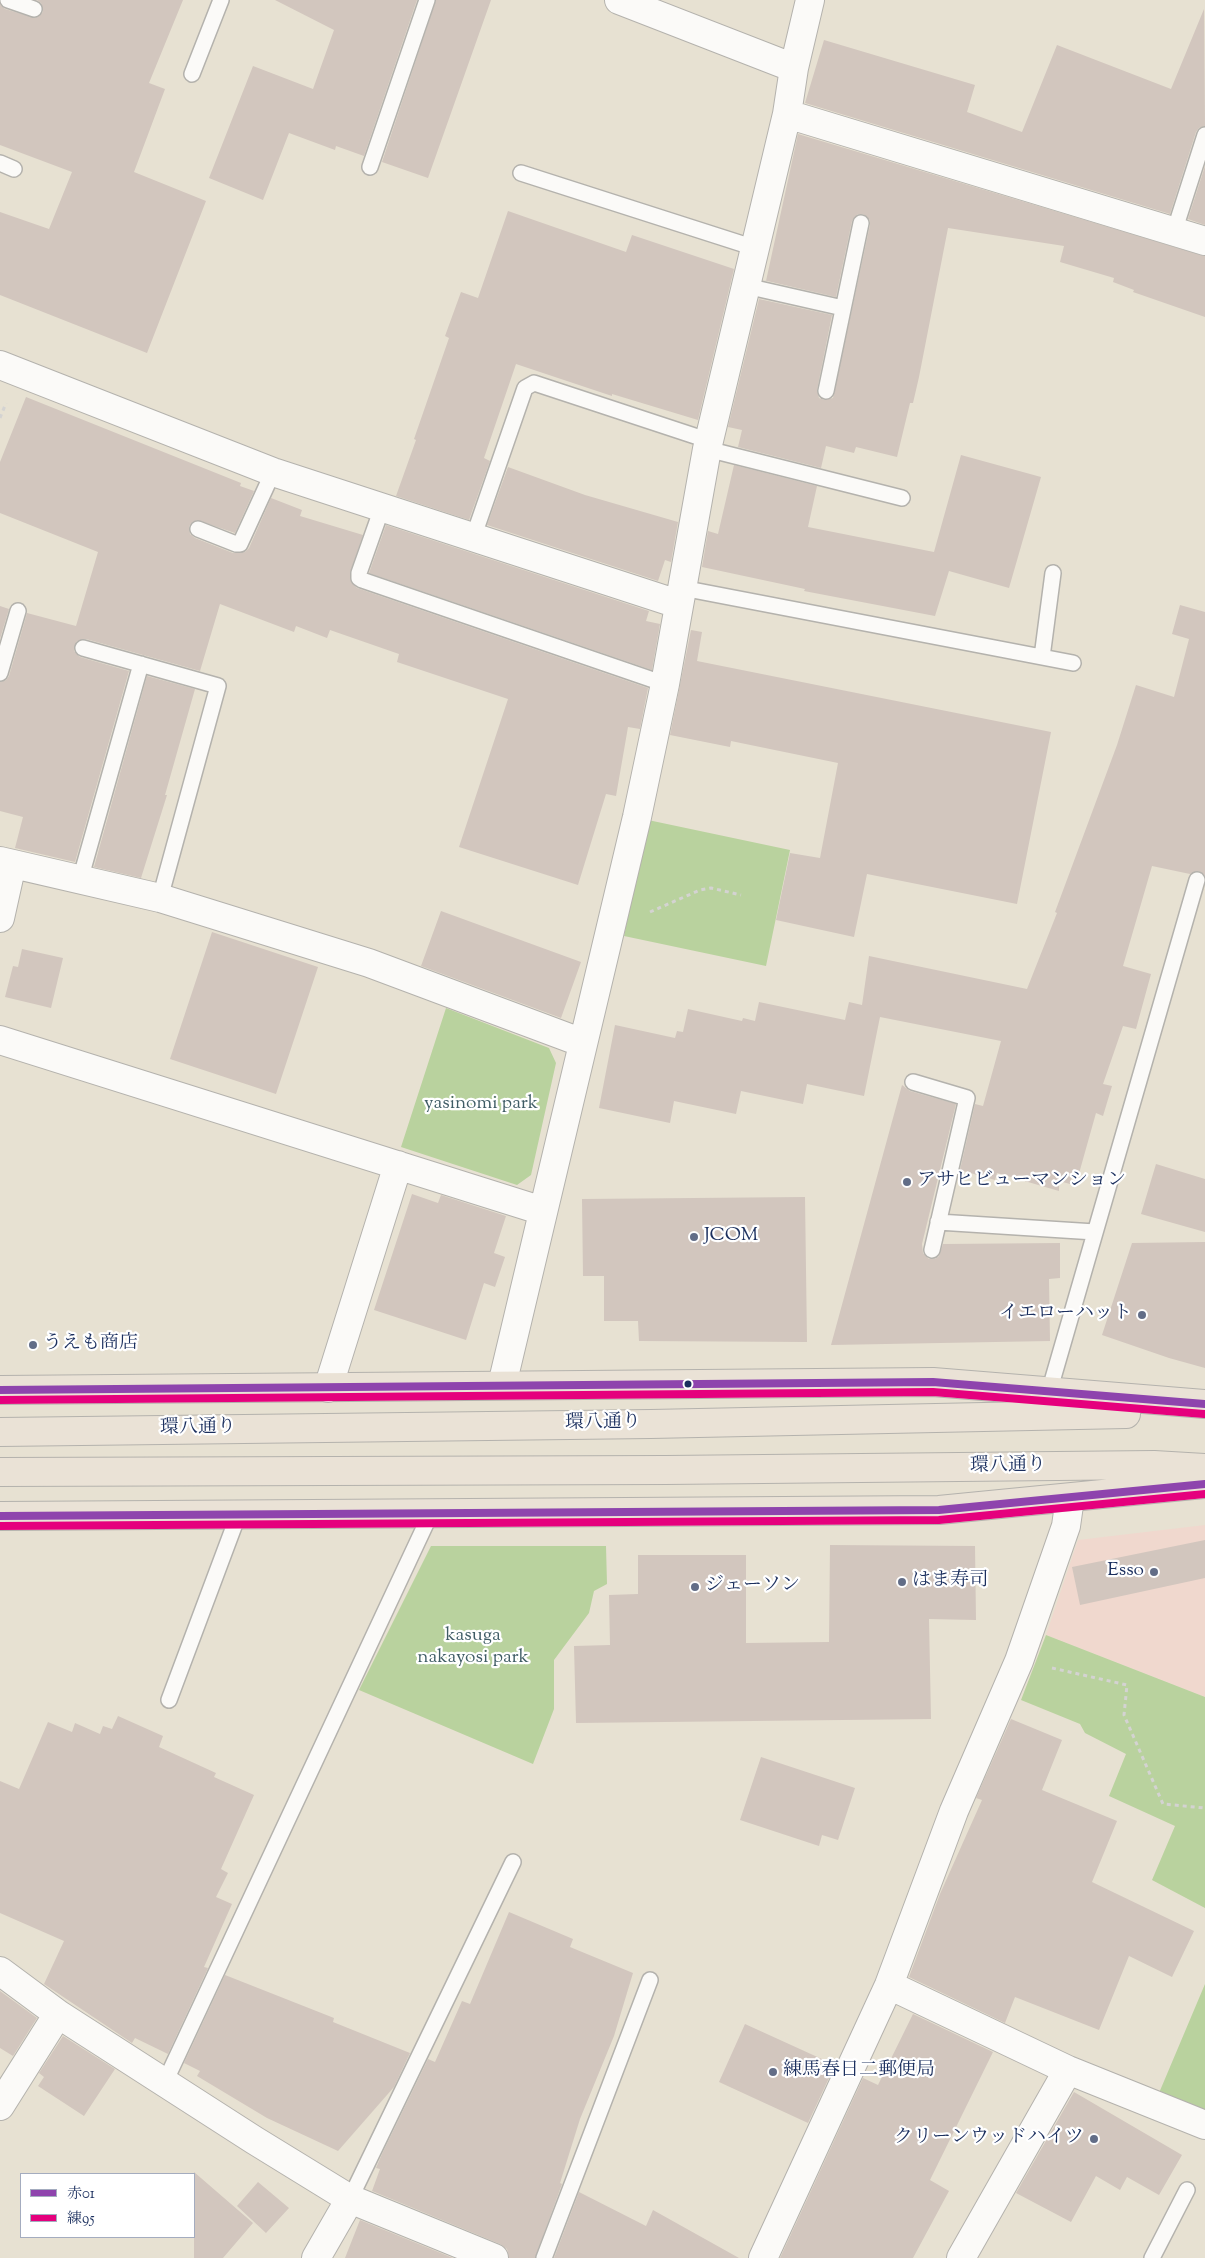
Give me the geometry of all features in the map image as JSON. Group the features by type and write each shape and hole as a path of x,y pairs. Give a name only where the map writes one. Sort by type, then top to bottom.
{"main road":[{"path":"0,1390 933,1382 1205,1404"},
{"name":"環八通り","path":"0,1432 660,1424 1205,1412"},
{"name":"環八通り","path":"0,1472 646,1470 1154,1465 1205,1468"},
{"path":"0,1516 939,1510 1205,1484"}],"street":[{"path":"619,0 794,68"},
{"path":"502,1385 615,907 665,684 708,445 787,114 794,68 810,0"},
{"path":"787,114 1205,241"},
{"path":"0,365 272,472 473,538 680,596"},
{"path":"0,918 6,862 160,898 369,963 583,1043"},
{"path":"0,1040 543,1211"},
{"path":"328,1388 398,1165"},
{"path":"763,2258 889,1984 954,1810 1019,1660 1066,1526 1070,1498"},
{"path":"0,1971 58,2014 254,2140 350,2199 494,2258"},
{"path":"889,1984 1068,2070 1205,2125"},
{"path":"0,2106 58,2014"},
{"path":"961,2258 989,2221 1068,2070"},
{"path":"316,2258 350,2199"}],"lane":[{"path":"8,0 34,10"},
{"path":"192,74 222,0"},
{"path":"370,166 427,0"},
{"path":"1174,232 1205,135"},
{"path":"0,163 14,169"},
{"path":"521,173 755,248"},
{"path":"826,391 861,223"},
{"path":"746,286 843,308"},
{"path":"473,538 525,388 529,384 534,383 708,445 902,498"},
{"path":"198,529 240,544 272,472"},
{"path":"382,508 359,573 359,578 362,580 665,684"},
{"path":"1042,657 1053,573"},
{"path":"680,596 1073,663"},
{"path":"0,673 18,611"},
{"path":"83,648 218,686 160,898"},
{"path":"80,880 141,664"},
{"path":"1049,1392 1198,880"},
{"path":"913,1082 967,1098 932,1250"},
{"path":"938,1222 1095,1232"},
{"path":"169,1700 239,1513"},
{"path":"166,2082 431,1513"},
{"path":"350,2199 513,1862"},
{"path":"544,2258 650,1980"},
{"path":"1152,2258 1187,2190"}],"path":[{"path":"615,907 648,913 664,908 700,890 711,888 741,896"},
{"path":"1019,1660 1127,1685 1124,1715 1163,1804 1205,1808"}],"shaded area":[{"path":"1205,1525 1205,1697 1046,1635 1078,1540"}],"green space":[{"path":"648,820 790,850 766,966 624,936"},
{"name":"yasinomi park","path":"446,1008 549,1048 556,1063 531,1175 517,1185 401,1147"},
{"name":"kasuga nakayosi park","path":"431,1546 606,1546 607,1584 594,1591 589,1613 554,1660 554,1709 533,1764 359,1690"},
{"path":"1046,1635 1205,1697 1205,1908 1152,1880 1175,1826 1109,1796 1126,1754 1085,1733 1080,1724 1021,1700"},
{"path":"1205,1984 1205,2110 1159,2093"}],"building":[{"path":"37,0 183,0 149,83 165,89 134,172 206,201 147,353 0,295 0,212 49,229 72,172 0,145 0,4 5,9 35,18 43,12 41,3"},
{"path":"275,0 417,0 364,156 336,146 335,150 289,133 263,200 209,178 253,66 313,89 334,30"},
{"path":"436,0 491,0 428,178 382,162"},
{"path":"1204,9 1205,126 1199,128 1196,132 1170,214 805,103 824,40 975,85 967,112 1022,132 1057,45 1171,89"},
{"path":"798,134 1205,256 1205,317 1133,292 1134,290 1113,282 1114,278 1060,262 1064,246 948,228 919,377 913,403 910,403 897,457 856,447 854,453 826,446 821,468 738,447 742,430 728,427 759,299 832,315 817,390 819,398 824,400 833,398 870,220 863,214 858,214 852,221 836,297 766,281"},
{"path":"1205,166 1205,225 1188,219"},
{"path":"508,211 626,252 632,235 734,269 698,420 612,394 612,396 516,364 484,458 490,461 469,520 396,496 449,338 445,336 461,292 478,298"},
{"path":"26,397 241,483 240,486 254,491 235,533 197,520 189,526 190,534 195,538 233,553 245,552 249,548 271,498 302,510 300,516 363,535 350,573 351,582 357,588 648,688 640,729 628,727 616,796 606,794 578,885 459,847 508,699 397,662 399,654 330,630 327,638 296,626 294,632 220,604 200,671 86,639 76,642 74,651 80,657 129,671 75,862 15,848 23,817 0,811 0,682 6,680 9,676 27,613 76,626 98,552 0,513 0,462"},
{"path":"961,455 1041,477 1009,588 949,571 935,616 804,591 805,589 702,567 708,531 718,534 734,465 817,486 808,527 934,552"},
{"path":"508,467 585,495 678,522 671,562 665,560 658,581 487,525"},
{"path":"386,525 649,611 646,621 660,624 652,670 369,573"},
{"path":"1180,605 1205,612 1205,876 1199,871 1190,874 1152,866 1123,966 1151,974 1136,1029 1123,1026 1103,1084 1112,1086 1103,1116 1096,1113 1078,1177 1072,1176 1070,1184 1059,1181 1059,1191 997,1173 995,1180 960,1170 975,1104 983,1106 1001,1041 880,1017 864,1096 807,1084 803,1104 741,1091 736,1114 674,1101 670,1123 599,1108 615,1025 675,1038 677,1031 683,1032 688,1009 742,1021 743,1018 755,1021 759,1002 845,1020 849,1002 862,1005 869,956 1027,989 1057,913 1055,912 1117,745 1136,685 1174,697 1189,639 1172,634"},
{"path":"0,606 9,609 0,639"},
{"path":"691,630 702,632 697,661 1051,732 1017,904 867,874 854,937 776,920 790,853 820,858 838,763 731,741 730,747 670,735"},
{"path":"147,676 195,689 165,795 167,795 141,878 94,867"},
{"path":"441,911 581,962 561,1018 421,966"},
{"path":"212,932 318,967 276,1094 170,1059"},
{"path":"22,949 63,958 51,1008 5,997 13,966 18,967"},
{"name":"アサヒビューマンション","path":"902,1085 910,1091 956,1104 922,1244 923,1253 929,1259 935,1259 939,1256 943,1244 1060,1243 1060,1278 1049,1279 1050,1341 831,1345"},
{"path":"1156,1164 1205,1179 1205,1232 1141,1214"},
{"path":"412,1194 438,1203 441,1195 506,1216 494,1253 505,1257 495,1287 484,1283 466,1340 374,1310"},
{"path":"805,1197 807,1342 639,1341 638,1321 604,1321 604,1276 583,1276 582,1199"},
{"path":"1205,1242 1205,1368 1102,1335 1132,1243"},
{"path":"1205,1540 1205,1578 1080,1605 1072,1567"},
{"path":"830,1545 975,1546 976,1620 929,1619 931,1719 576,1723 574,1646 610,1645 609,1595 638,1594 638,1555 746,1555 746,1643 829,1642"},
{"path":"118,1716 163,1736 159,1747 216,1773 214,1777 254,1795 221,1869 228,1873 216,1897 232,1904 204,1967 208,1968 168,2054 135,2038 132,2043 44,1984 64,1941 0,1913 0,1781 19,1789 48,1722 72,1732 75,1723 100,1734 103,1726 112,1729"},
{"path":"1011,1719 1062,1740 1042,1790 1117,1821 1092,1882 1194,1931 1172,1977 1129,1956 1099,2030 1015,1997 1005,2023 909,1977 940,1894 982,1800 976,1798"},
{"path":"761,1757 855,1788 838,1840 822,1835 819,1846 740,1820"},
{"path":"509,1912 573,1939 570,1947 633,1973 614,2036 580,2119 560,2183 562,2184 535,2258 509,2258 507,2249 500,2244 372,2191 380,2169 376,2168 428,2059 435,2062 462,2001 470,2004"},
{"path":"225,1975 334,2018 333,2022 410,2053 394,2087 338,2151 267,2118 197,2076 200,2071 184,2063"},
{"path":"0,1991 37,2018 13,2056 0,2048"},
{"path":"913,2014 993,2052 930,2180 949,2191 913,2258 780,2258 863,2078 878,2085"},
{"name":"練馬春日二郵便局","path":"745,2024 835,2065 808,2123 719,2082"},
{"path":"63,2036 115,2069 84,2116 38,2086 44,2077 39,2073"},
{"path":"1074,2092 1182,2155 1159,2195 1127,2177 1120,2190 1096,2176 1071,2222 1016,2193"},
{"path":"194,2173 253,2223 223,2258 194,2258"},
{"path":"258,2182 289,2208 266,2233 237,2206"},
{"path":"579,2192 646,2226 653,2210 739,2258 554,2258"},
{"path":"360,2220 453,2258 345,2258"}],"transit line":[{"name":"赤01","path":"0,1390 933,1382 1205,1404"},
{"name":"練95","path":"0,1400 933,1392 1204,1414"},
{"name":"赤01","path":"0,1516 939,1510 1205,1484"},
{"name":"練95","path":"0,1526 939,1520 1205,1494"}],"place":[{"name":"アサヒビューマンション","path":"907,1182"},
{"name":"JCOM","path":"694,1237"},
{"name":"イエローハット","path":"1142,1315"},
{"name":"うえも商店","path":"33,1345"},
{"name":"Esso","path":"1154,1572"},
{"name":"はま寿司","path":"902,1582"},
{"name":"ジェーソン","path":"695,1587"},
{"name":"練馬春日二郵便局","path":"773,2072"},
{"name":"クリーンウッドハイツ","path":"1094,2139"}]}
